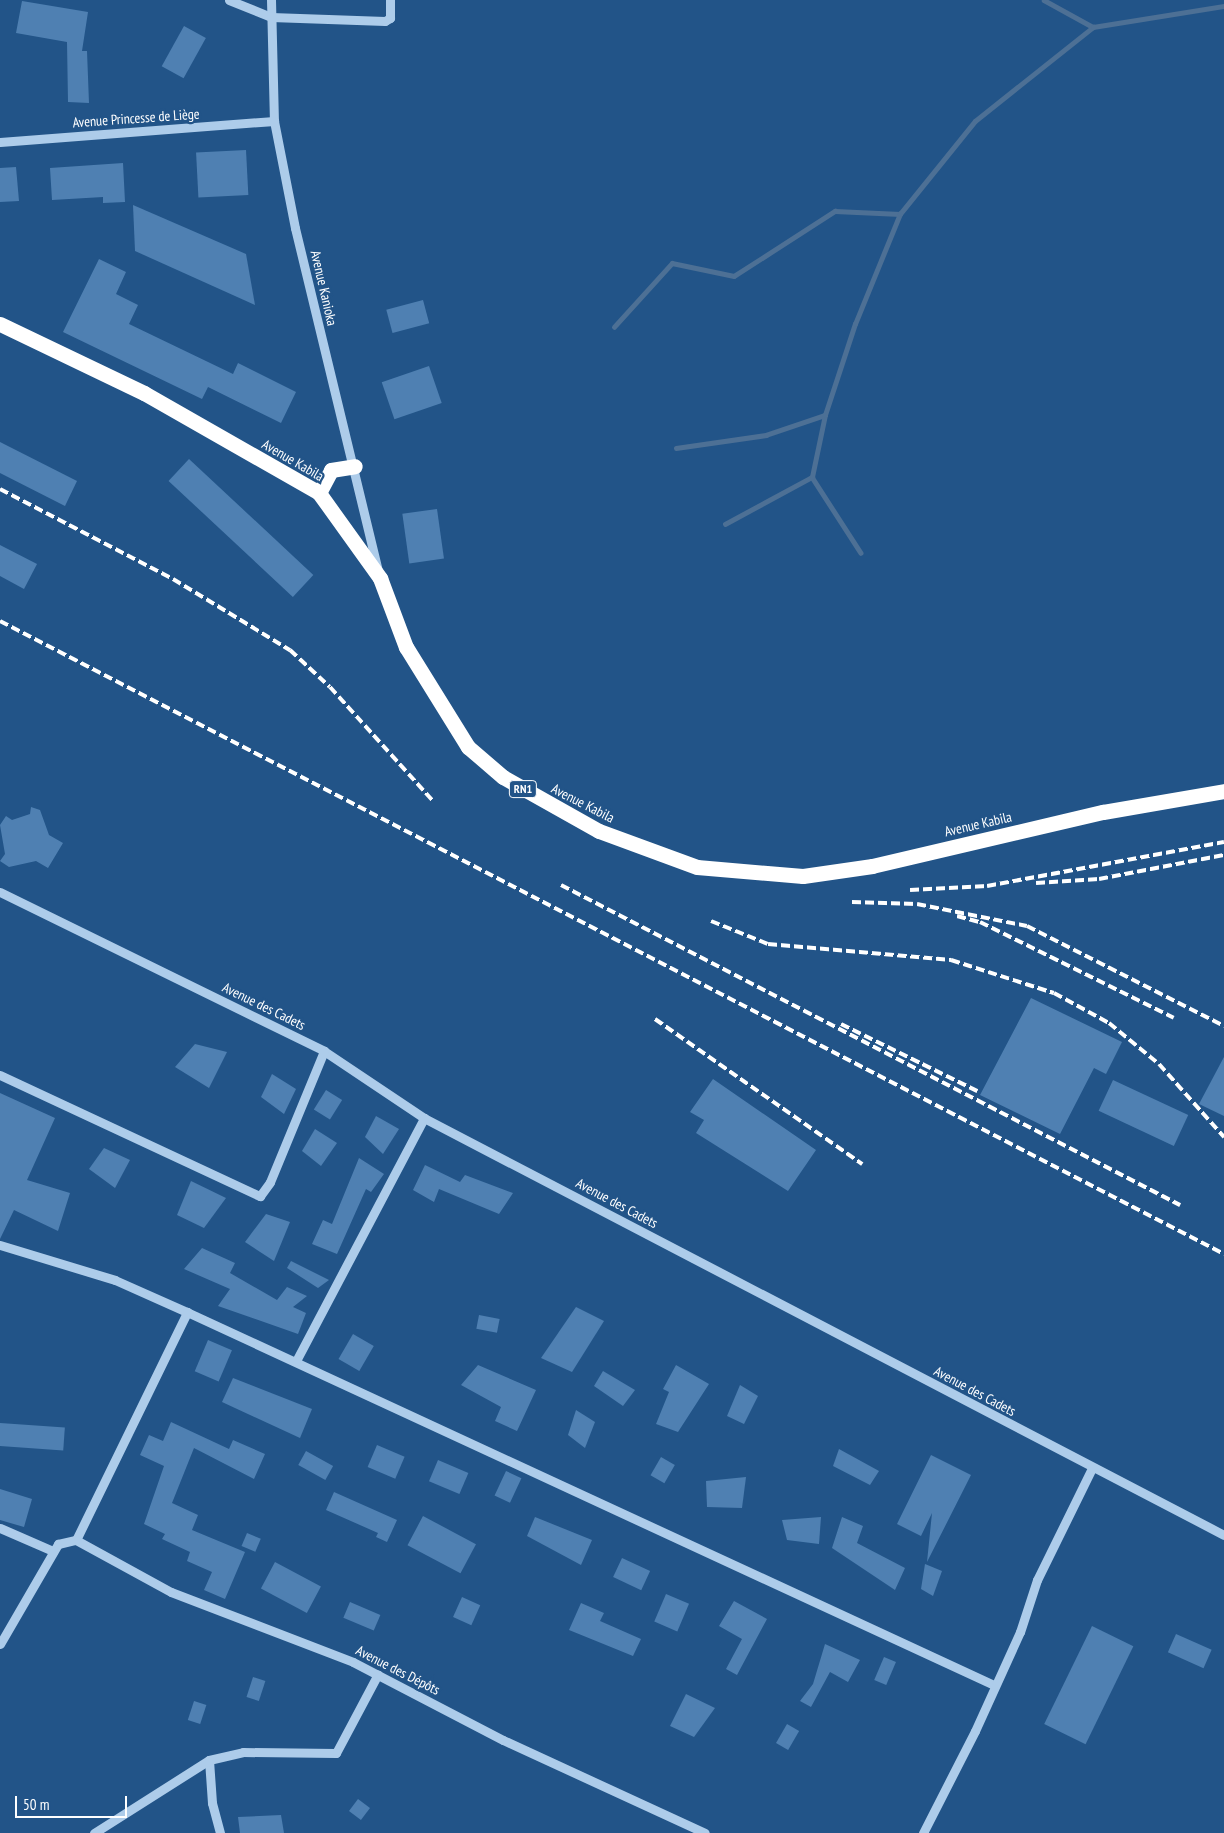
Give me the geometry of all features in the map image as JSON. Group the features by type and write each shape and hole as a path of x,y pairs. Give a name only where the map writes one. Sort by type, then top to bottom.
{"highway":[{"name":"Avenue Kabila","path":"0,324 144,393 319,493 380,578 406,647 468,747 549,805 599,831 697,867 803,876 872,866 1103,812 1224,791"},
{"path":"319,493 331,470 355,466"}],"street":[{"path":"229,0 271,17 385,21 390,18 390,0"},
{"name":"Avenue Kanioka","path":"271,0 274,121 317,323 355,466 380,578"},
{"name":"Avenue Princesse de Liège","path":"0,142 274,121"},
{"name":"Avenue des Cadets","path":"0,892 324,1051 424,1118 1092,1468 1224,1535"},
{"path":"0,1075 260,1196 270,1182 324,1051"},
{"path":"296,1361 424,1118"},
{"path":"0,1245 114,1280 187,1312 994,1685"},
{"path":"0,1644 53,1551 64,1540 76,1540 187,1312"},
{"path":"923,1833 994,1685 1092,1468"},
{"path":"0,1528 53,1551"},
{"name":"Avenue des Dépôts","path":"76,1540 171,1592 378,1674 503,1740 705,1833"},
{"path":"0,1621 13,1619"},
{"path":"94,1833 209,1760 243,1752 330,1756 340,1749 378,1674"},
{"path":"209,1760 212,1803 220,1833"}],"building":[{"path":"22,1 88,12 82,51 87,51 89,103 68,102 67,42 16,33"},
{"path":"184,26 206,38 184,78 162,66"},
{"path":"246,150 248,195 198,198 196,153"},
{"path":"123,163 125,202 103,203 103,197 52,200 50,168"},
{"path":"16,167 19,201 0,202 0,168"},
{"path":"133,205 246,254 255,305 135,251"},
{"path":"99,259 126,272 116,294 138,305 129,324 233,374 238,363 296,392 281,423 208,387 202,399 63,332"},
{"path":"423,300 429,323 393,333 386,310"},
{"path":"429,366 442,403 394,419 382,382"},
{"path":"0,442 77,481 65,506 0,473"},
{"path":"189,459 313,575 293,597 169,481"},
{"path":"437,509 444,559 409,563 402,514"},
{"path":"0,545 37,564 24,589 0,576"},
{"path":"31,807 40,810 49,835 63,843 48,868 36,861 9,867 0,861 5,854 0,825 6,816 12,820 30,814"},
{"path":"1031,998 1122,1042 1106,1074 1094,1068 1060,1134 980,1095"},
{"path":"195,1044 227,1052 209,1088 175,1067"},
{"path":"1224,1057 1224,1116 1199,1104"},
{"path":"272,1074 296,1089 284,1114 261,1097"},
{"path":"713,1079 816,1150 788,1191 696,1133 704,1120 690,1112"},
{"path":"1113,1080 1188,1115 1174,1146 1099,1111"},
{"path":"326,1090 342,1100 330,1120 314,1110"},
{"path":"0,1093 55,1118 27,1180 70,1193 58,1231 14,1210 0,1239"},
{"path":"376,1116 399,1129 383,1154 365,1137"},
{"path":"315,1129 337,1143 321,1166 302,1151"},
{"path":"104,1148 130,1160 115,1188 89,1169"},
{"path":"359,1158 384,1174 371,1192 366,1189 337,1254 312,1244 323,1220 332,1224"},
{"path":"425,1165 460,1182 465,1175 513,1193 499,1214 439,1189 434,1202 413,1190"},
{"path":"191,1181 226,1198 204,1228 177,1215"},
{"path":"266,1214 290,1222 274,1261 245,1242"},
{"path":"202,1248 235,1263 230,1273 277,1300 287,1287 307,1296 293,1307 306,1313 298,1334 218,1306 230,1289 184,1269"},
{"path":"291,1261 329,1280 318,1288 287,1268"},
{"path":"576,1307 604,1321 572,1372 541,1358"},
{"path":"479,1315 500,1319 497,1333 476,1329"},
{"path":"353,1334 374,1346 359,1371 338,1359"},
{"path":"208,1340 232,1350 219,1381 195,1371"},
{"path":"478,1365 536,1390 517,1431 495,1421 501,1407 461,1385"},
{"path":"676,1365 709,1384 678,1432 656,1424 669,1392 663,1389"},
{"path":"603,1371 635,1390 623,1406 594,1386"},
{"path":"233,1378 312,1409 300,1438 222,1402"},
{"path":"740,1385 758,1396 744,1424 727,1416"},
{"path":"576,1410 595,1422 585,1448 568,1435"},
{"path":"171,1422 229,1449 233,1440 265,1454 254,1479 194,1448 172,1503 198,1515 192,1530 245,1552 225,1599 204,1590 212,1572 187,1561 190,1552 162,1539 165,1534 144,1524 164,1466 140,1455 149,1435 163,1441"},
{"path":"0,1423 65,1428 63,1450 0,1446"},
{"path":"377,1445 405,1457 395,1479 368,1467"},
{"path":"839,1449 879,1471 870,1485 833,1466"},
{"path":"306,1451 333,1466 325,1480 298,1465"},
{"path":"931,1455 971,1475 927,1562 932,1513 921,1536 897,1524"},
{"path":"661,1457 675,1465 664,1483 650,1475"},
{"path":"438,1460 468,1473 459,1494 429,1481"},
{"path":"506,1471 521,1478 510,1503 495,1495"},
{"path":"746,1477 742,1508 707,1507 706,1481"},
{"path":"0,1489 32,1499 24,1527 0,1520"},
{"path":"334,1492 397,1520 387,1542 376,1537 378,1533 326,1510"},
{"path":"423,1516 476,1544 460,1573 408,1545"},
{"path":"535,1517 592,1540 581,1565 527,1536"},
{"path":"821,1517 819,1544 787,1540 782,1520"},
{"path":"842,1517 863,1526 857,1543 905,1568 895,1590 832,1548"},
{"path":"247,1533 261,1539 255,1552 242,1546"},
{"path":"622,1558 650,1571 641,1590 613,1577"},
{"path":"275,1562 321,1586 307,1613 261,1588"},
{"path":"925,1564 942,1571 933,1596 921,1589"},
{"path":"666,1594 689,1604 677,1631 654,1622"},
{"path":"462,1597 480,1605 471,1625 453,1617"},
{"path":"734,1601 767,1619 737,1675 726,1669 742,1639 719,1626"},
{"path":"350,1602 380,1615 374,1631 343,1618"},
{"path":"581,1603 604,1613 600,1621 641,1639 633,1656 569,1630"},
{"path":"1092,1626 1133,1646 1086,1744 1044,1724"},
{"path":"1176,1634 1212,1650 1203,1668 1168,1652"},
{"path":"825,1644 860,1660 848,1682 830,1672 811,1707 800,1701 813,1684"},
{"path":"884,1657 896,1662 886,1685 874,1680"},
{"path":"253,1677 265,1681 259,1701 247,1697"},
{"path":"686,1694 715,1708 694,1737 670,1726"},
{"path":"194,1701 206,1705 200,1724 188,1720"},
{"path":"787,1724 799,1731 788,1750 776,1743"},
{"path":"358,1799 370,1808 361,1820 349,1811"},
{"path":"281,1815 284,1833 240,1833 238,1817"}],"waterway":[{"path":"1044,0 1093,27"},
{"path":"725,524 812,477 825,415 855,324 900,214 975,121 1093,27 1224,6"},
{"path":"614,327 672,263 734,276 835,211 900,214"},
{"path":"676,448 766,435 825,415"},
{"path":"812,477 861,553"}],"railway":[{"path":"0,489 173,579 290,650 330,687 434,802"},
{"path":"0,621 1224,1254"},
{"path":"910,890 987,886 1224,842"},
{"path":"1036,883 1099,879 1224,855"},
{"path":"561,885 1180,1205"},
{"path":"852,902 917,904 1027,926 1224,1026"},
{"path":"957,916 980,922 1174,1018"},
{"path":"711,921 768,944 951,960 1054,993 1109,1023 1159,1064 1224,1137"},
{"path":"655,1019 862,1164"},
{"path":"841,1024 977,1091"}]}
